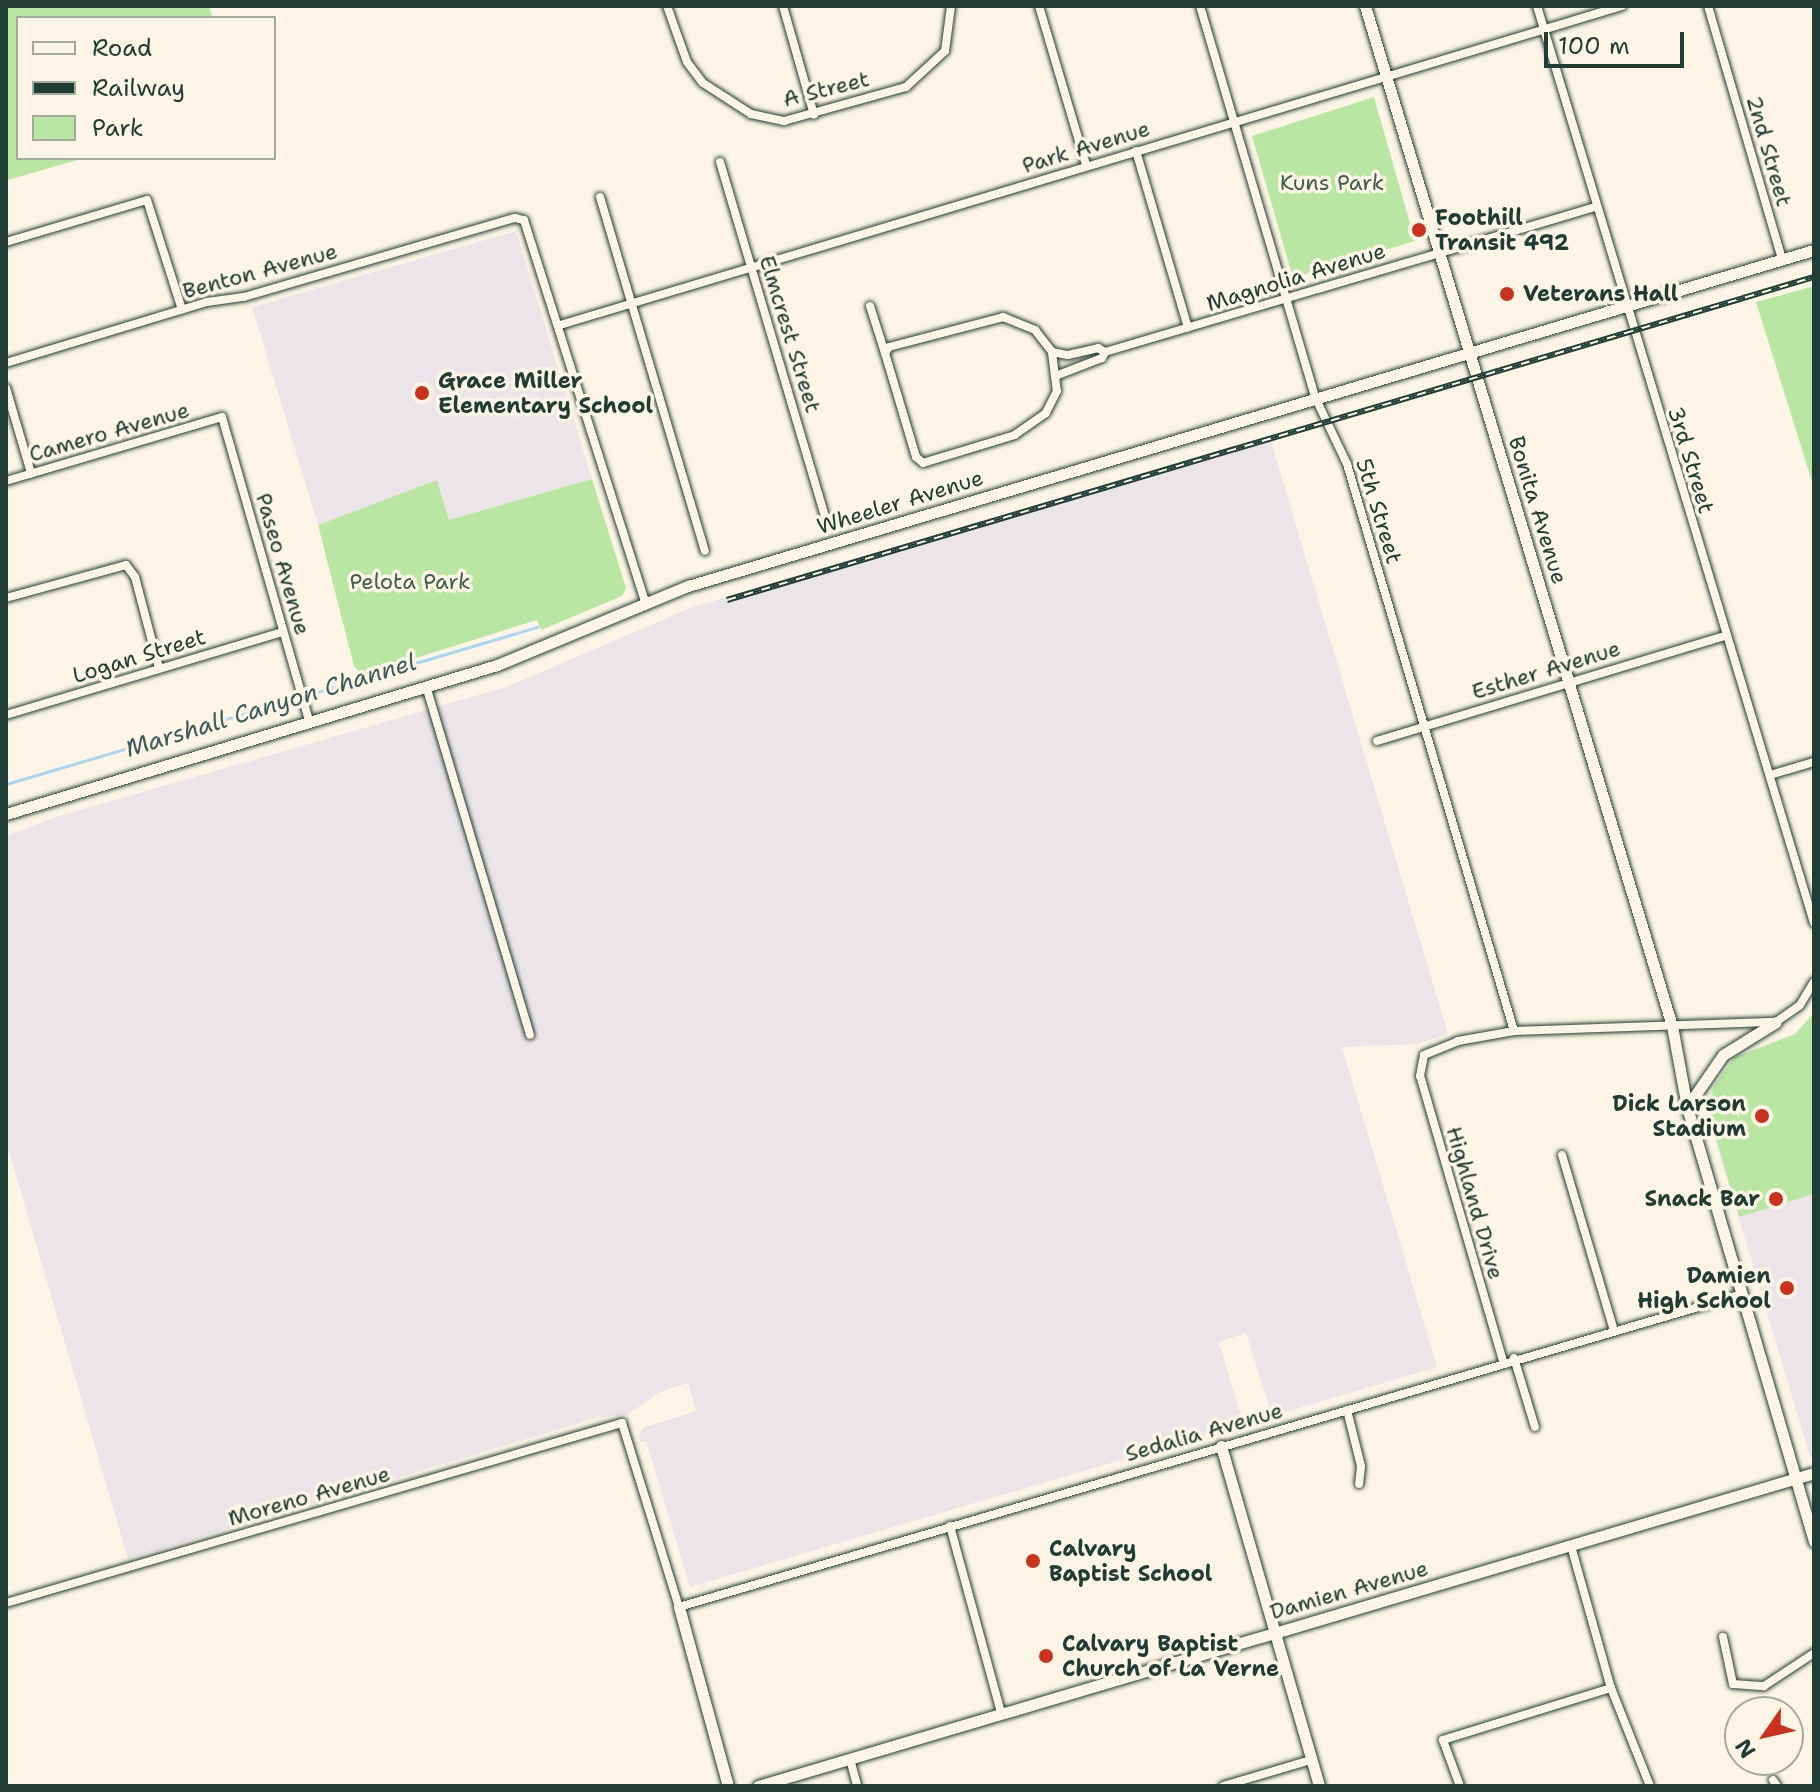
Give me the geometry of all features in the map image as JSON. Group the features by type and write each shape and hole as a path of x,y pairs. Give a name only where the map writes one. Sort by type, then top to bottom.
{"main road":[{"name":"Bonita Avenue","path":"1365,6 1672,1026 1687,1107 1739,1295 1814,1542"},
{"name":"Wheeler Avenue","path":"6,814 550,646 645,602 1814,250"},
{"path":"1687,1107 1723,1055 1776,1022"},
{"path":"1221,1446 1319,1786"},
{"name":"Damien Avenue","path":"758,1786 1814,1473"},
{"path":"679,1607 728,1786"}],"street":[{"name":"A Street","path":"667,6 687,62 725,100 765,119 814,115 906,87 929,70 945,51 951,6"},
{"path":"783,6 814,115"},
{"path":"1039,6 1086,165"},
{"name":"5th Street","path":"1200,6 1316,399 1347,464 1514,1031"},
{"name":"3rd Street","path":"1537,6 1595,207 1814,923"},
{"name":"Park Avenue","path":"560,325 1622,6"},
{"name":"2nd Street","path":"1708,6 1782,259"},
{"path":"1136,151 1188,328"},
{"name":"Elmcrest Street","path":"720,162 825,516"},
{"path":"600,197 705,551"},
{"path":"6,242 147,200 182,310"},
{"name":"Magnolia Avenue","path":"1052,352 1068,355 1098,348 1105,352 1595,207"},
{"name":"Benton Avenue","path":"6,363 182,310 524,220 560,325"},
{"path":"870,306 916,457 923,463 1031,428 1046,413 1058,375 1052,352 1035,330 1003,317 889,347 885,353"},
{"path":"560,325 645,602"},
{"path":"1058,375 1102,358 1105,352"},
{"path":"6,388 31,473"},
{"name":"Camero Avenue","path":"6,481 222,417"},
{"name":"Paseo Avenue","path":"222,417 309,721"},
{"path":"6,598 126,565 135,577 159,668"},
{"name":"Logan Street","path":"6,715 283,632"},
{"name":"Esther Avenue","path":"1377,741 1725,636"},
{"path":"426,686 530,1035"},
{"path":"1770,775 1814,762"},
{"path":"1514,1031 1776,1022 1800,1005 1814,982"},
{"name":"Highland Drive","path":"1503,1361 1420,1076 1424,1055 1458,1041 1514,1031"},
{"path":"1562,1155 1614,1330"},
{"name":"Sedalia Avenue","path":"679,1607 1503,1361 1739,1295"},
{"path":"1514,1358 1535,1427"},
{"path":"1347,1410 1361,1466 1359,1484"},
{"name":"Moreno Avenue","path":"6,1603 622,1423 679,1607"},
{"path":"950,1526 1001,1712"},
{"path":"1571,1546 1611,1688 1650,1786"},
{"path":"1723,1637 1733,1684 1764,1686 1814,1653"},
{"path":"1460,1786 1443,1740 1611,1688"},
{"path":"850,1759 857,1786"},
{"path":"1223,1786 1311,1760"}],"shaded area":[{"name":"Grace Miller Elementary School","path":"516,231 592,479 449,520 437,481 318,525 252,307"},
{"path":"1269,435 1448,1034 1417,1044 1342,1047 1437,1367 1272,1416 1246,1333 1219,1342 1243,1424 690,1587 646,1441 640,1442 639,1436 642,1428 696,1411 688,1383 660,1392 627,1415 596,1418 128,1559 6,1141 6,836 56,817 506,687 690,608"},
{"name":"Damien High School","path":"1814,1031 1814,1456 1810,1457 1710,1121 1711,1092 1729,1066"}],"green space":[{"path":"6,6 209,6 212,16 16,16 16,160 77,160 8,180"},
{"name":"Kuns Park","path":"1374,97 1415,241 1293,278 1252,136"},
{"path":"1814,286 1814,488 1756,302"},
{"name":"Pelota Park","path":"592,479 626,588 622,596 541,630 537,620 362,675 354,666 318,525 437,480 449,520"},
{"name":"Dick Larson Stadium","path":"1814,1013 1814,1194 1739,1217 1711,1121 1713,1087 1735,1057 1795,1034"}],"waterway":[{"name":"Marshall Canyon Channel","path":"6,784 537,627"}],"railway":[{"path":"727,600 1814,277"}],"place":[{"name":"Foothill Transit 492","path":"1419,230"},
{"name":"Veterans Hall","path":"1507,294"},
{"name":"Grace Miller Elementary School","path":"422,393"},
{"name":"Dick Larson Stadium","path":"1762,1116"},
{"name":"Snack Bar","path":"1776,1199"},
{"name":"Damien High School","path":"1787,1288"},
{"name":"Calvary Baptist School","path":"1033,1561"},
{"name":"Calvary Baptist Church of La Verne","path":"1046,1656"}]}
